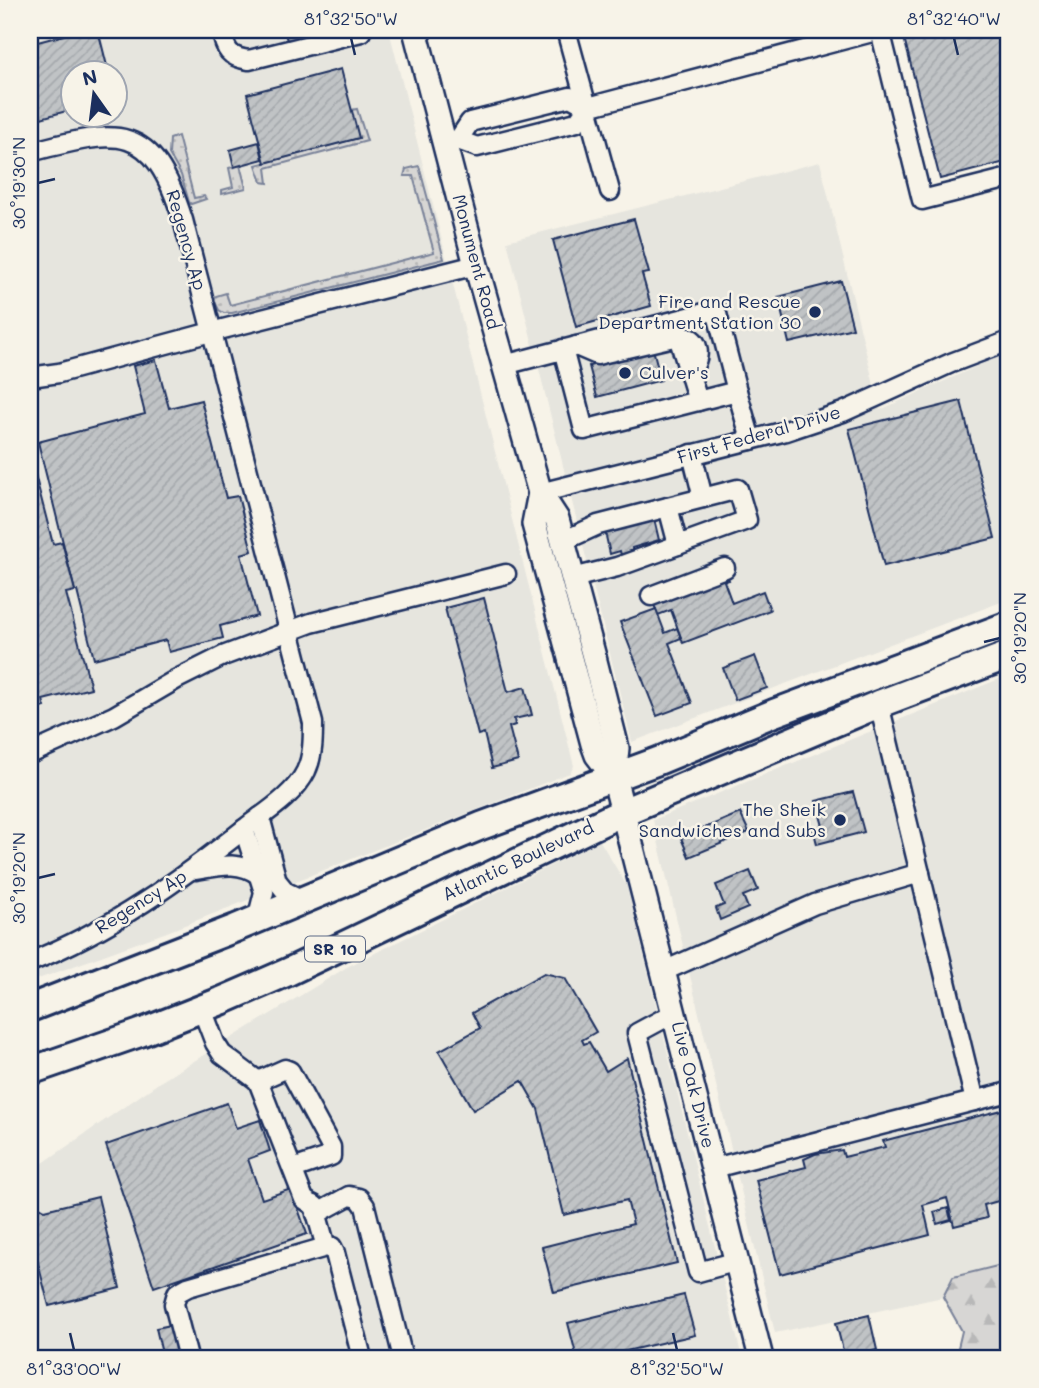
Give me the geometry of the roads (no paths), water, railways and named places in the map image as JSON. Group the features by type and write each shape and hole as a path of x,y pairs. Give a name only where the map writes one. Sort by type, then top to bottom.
{"highway":[{"path":"30,1009 257,920 481,826 1009,625"},
{"name":"Atlantic Boulevard","path":"33,1073 202,1009 288,972 623,812 880,704 1009,655"}],"main road":[{"name":"Monument Road","path":"415,30 451,142 476,265 540,493 557,519 573,578 617,748 614,777 623,812"},
{"name":"Monument Road","path":"540,493 534,524 593,744 597,755 614,777"},
{"name":"Live Oak Drive","path":"623,812 761,1358"}],"street":[{"path":"221,30 226,49 236,58 248,60 360,32"},
{"path":"566,30 610,191"},
{"path":"451,142 477,148 577,122 588,107 880,30 922,200 1009,178"},
{"path":"451,142 470,122 570,97 588,107"},
{"name":"Regency Ap","path":"30,152 91,138 108,137 124,139 142,146 159,161 177,200 313,723 311,755 306,771 294,788 260,817 149,901 108,926 30,962"},
{"path":"30,377 59,373 476,265"},
{"path":"504,365 570,348 676,328 716,310 751,440"},
{"path":"676,328 698,401"},
{"name":"First Federal Drive","path":"540,493 751,440 844,412 951,363 1009,341"},
{"path":"570,348 584,430 737,391"},
{"path":"692,454 703,498"},
{"path":"563,541 598,525 738,489 747,520 617,567 573,578"},
{"path":"668,507 678,545"},
{"path":"651,596 725,568"},
{"path":"30,754 114,716 223,656 323,620 506,574"},
{"path":"880,704 975,1101"},
{"path":"260,817 277,881 286,892 303,900"},
{"path":"244,829 264,892 257,920"},
{"path":"192,870 239,864 259,876"},
{"path":"664,971 815,904 920,873"},
{"path":"202,1009 222,1054 258,1081 298,1167 304,1199 315,1210 326,1247"},
{"path":"674,1013 637,1033 698,1272 738,1261"},
{"path":"258,1081 285,1069 290,1071 332,1152 331,1156 298,1167"},
{"path":"714,1168 1009,1092"},
{"path":"315,1210 349,1196 359,1198 365,1206 403,1358"},
{"path":"188,1358 174,1304 177,1293 326,1247 332,1247 335,1253 362,1358"}],"place":[{"name":"Fire and Rescue Department Station 30","path":"815,312"},
{"name":"Culver's","path":"625,373"},
{"name":"The Sheik Sandwiches and Subs","path":"840,820"}]}
